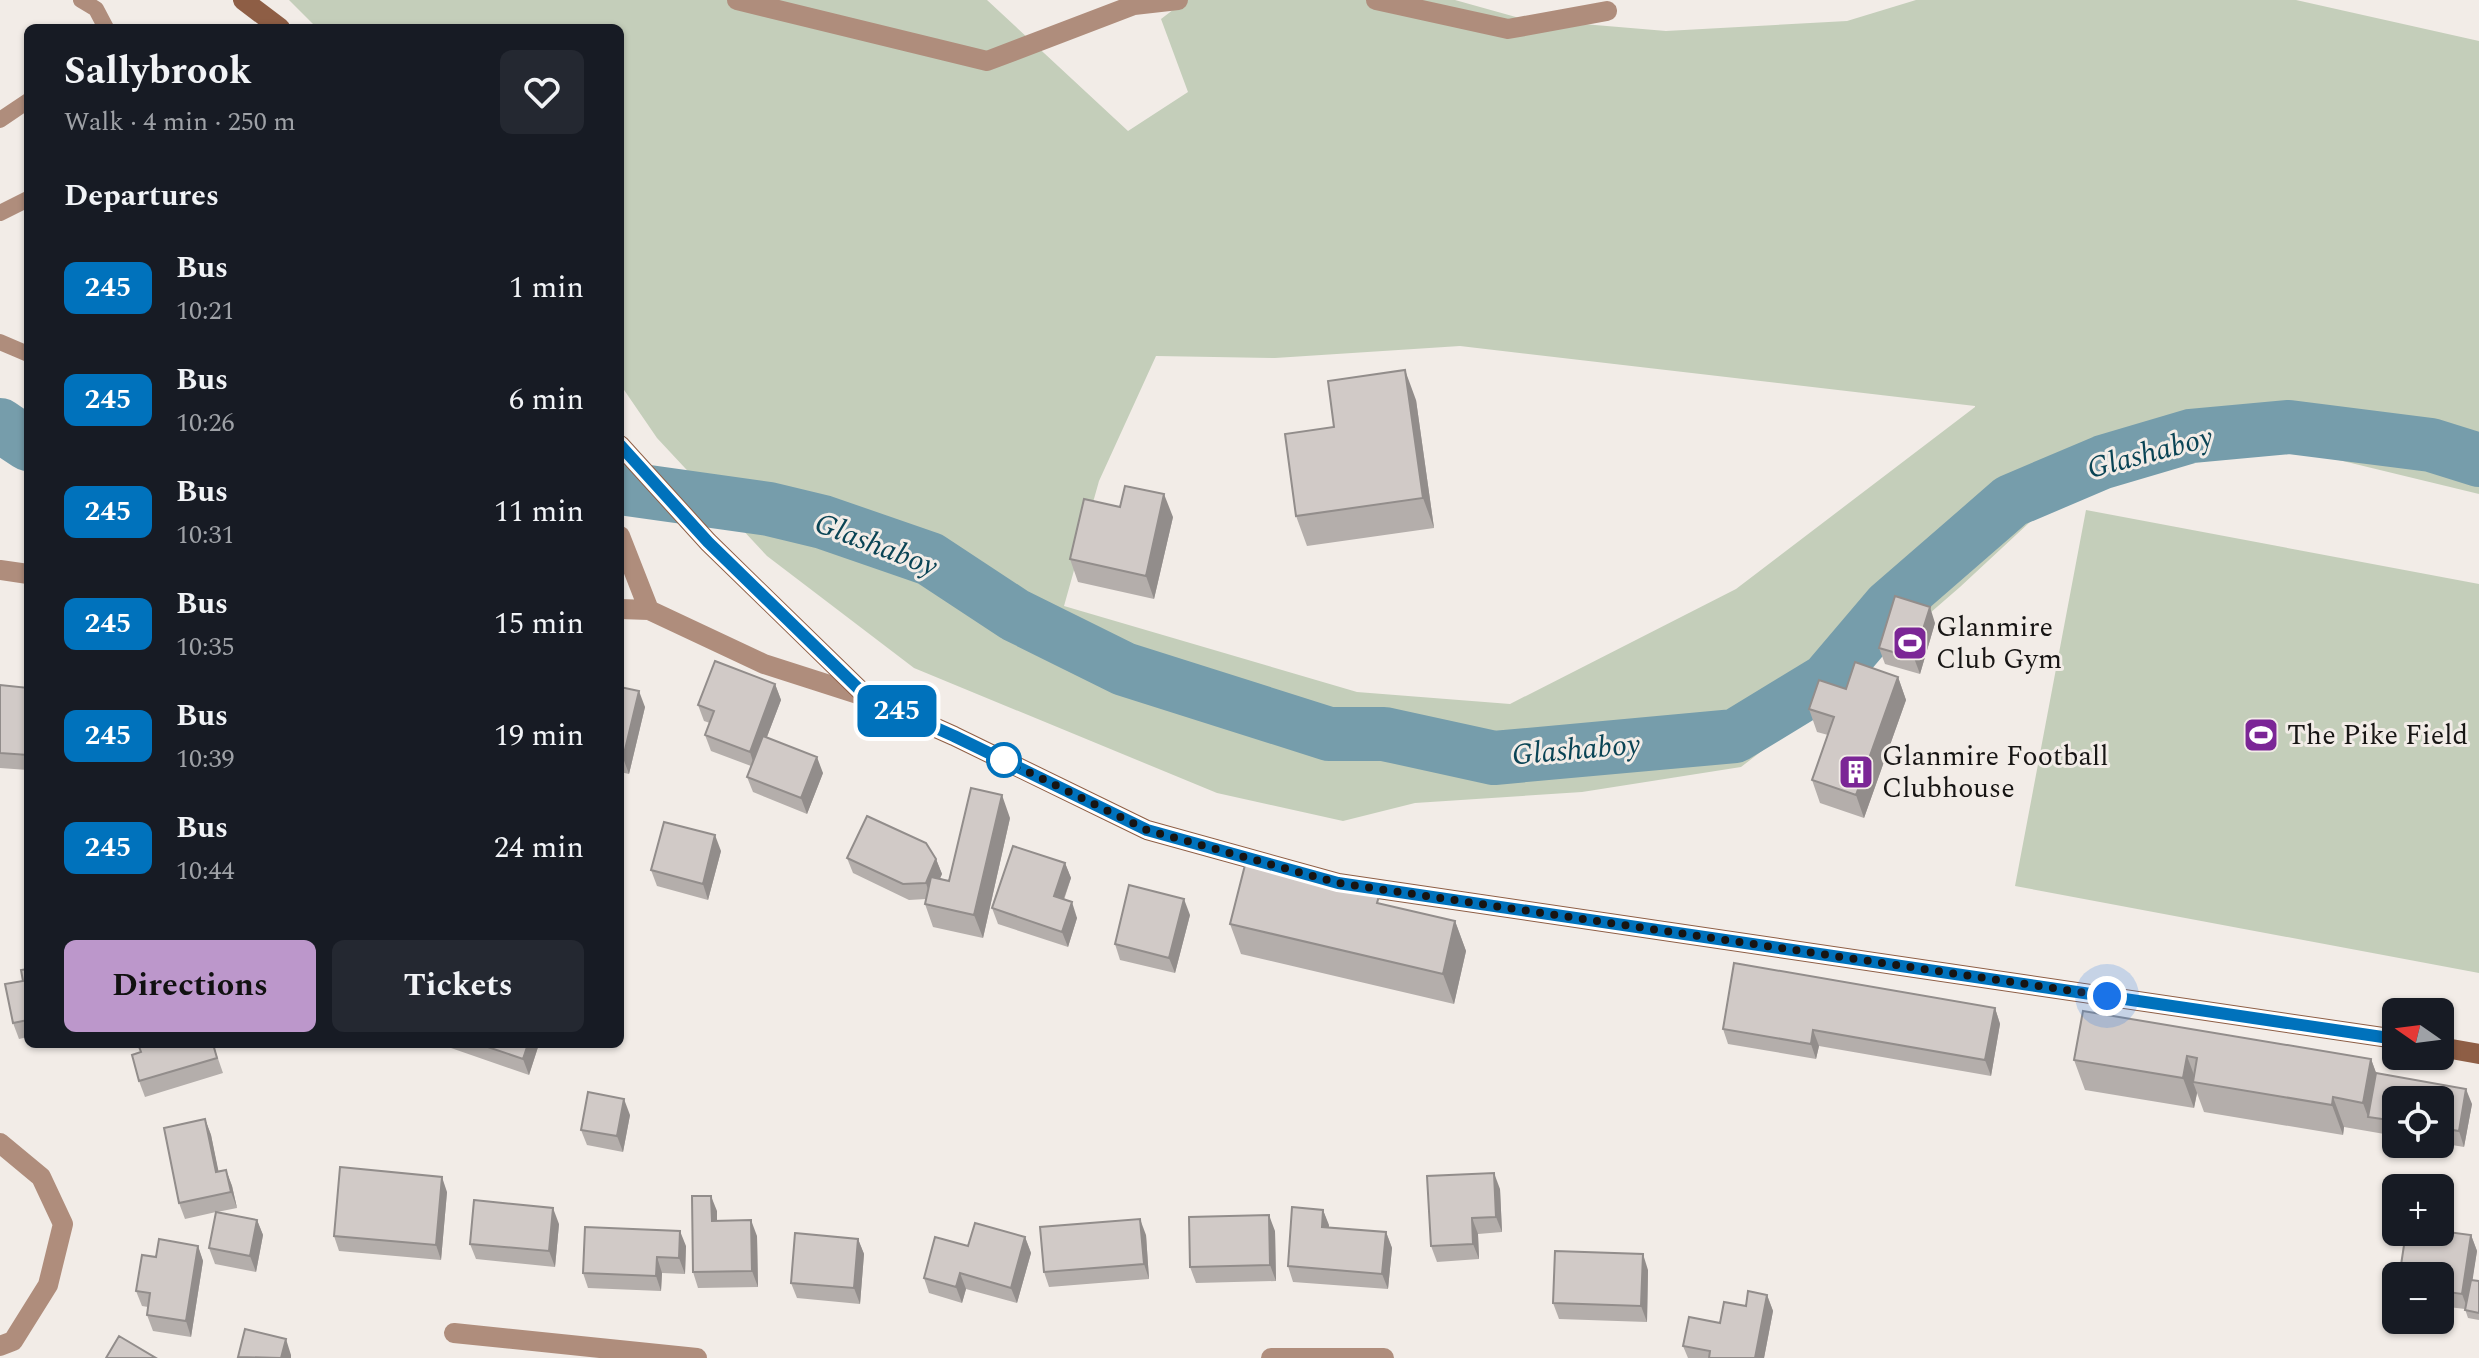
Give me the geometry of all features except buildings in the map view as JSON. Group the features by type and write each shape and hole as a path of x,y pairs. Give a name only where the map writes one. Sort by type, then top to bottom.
{"main road":[{"path":"243,0 275,24"},
{"path":"624,449 708,542 867,697 1147,830 1338,883 2382,1037"},
{"path":"2454,1050 2479,1054"}],"street":[{"path":"737,0 987,61 1134,5 1178,0"},
{"path":"1376,0 1508,29 1607,11"},
{"path":"624,546 649,610"},
{"path":"0,570 24,573"},
{"path":"624,609 649,610 764,664 867,697"},
{"path":"0,1143 41,1177 63,1224 48,1285 13,1341 0,1346"},
{"path":"454,1333 697,1358"},
{"path":"1271,1358 1384,1358"}],"lane":[{"path":"81,0 96,9 104,24"},
{"path":"0,120 24,104"},
{"path":"0,213 24,201"},
{"path":"0,342 24,352"}],"green space":[{"path":"289,0 987,0 1128,131 1188,92 1161,19 1186,0 1455,0 1523,19 1666,31 1847,21 1916,0 2296,0 2479,41 2479,494 2269,443 2156,462 2059,495 1960,587 1840,691 1741,767 1582,792 1415,803 1343,821 1217,793 914,668 767,556 657,438 624,390 624,24 313,24","holes":["1460,346 1975,407 1736,589 1510,704 1357,692 1064,606 1099,481 1156,356 1275,358"]},
{"name":"The Pike Field","path":"2086,510 2479,584 2479,973 2015,886"}],"waterway":[{"name":"Glashaboy","path":"0,425 24,441"},
{"name":"Glashaboy","path":"624,489 769,509 823,522 930,559 1015,615 1124,669 1329,734 1384,734 1494,758 1735,736 1827,680 1889,607 2011,501 2103,462 2191,436 2289,427 2431,445 2479,460"}],"bus line":[{"name":"245","path":"624,449 708,542 867,697 1147,830 1338,883 2382,1036"}],"place":[{"name":"Glanmire Club Gym","path":"1910,643"},
{"name":"The Pike Field","path":"2261,735"},
{"name":"Glanmire Football Clubhouse","path":"1856,772"}],"route":[{"path":"1004,760 1147,830 1338,883 2107,996"}]}
